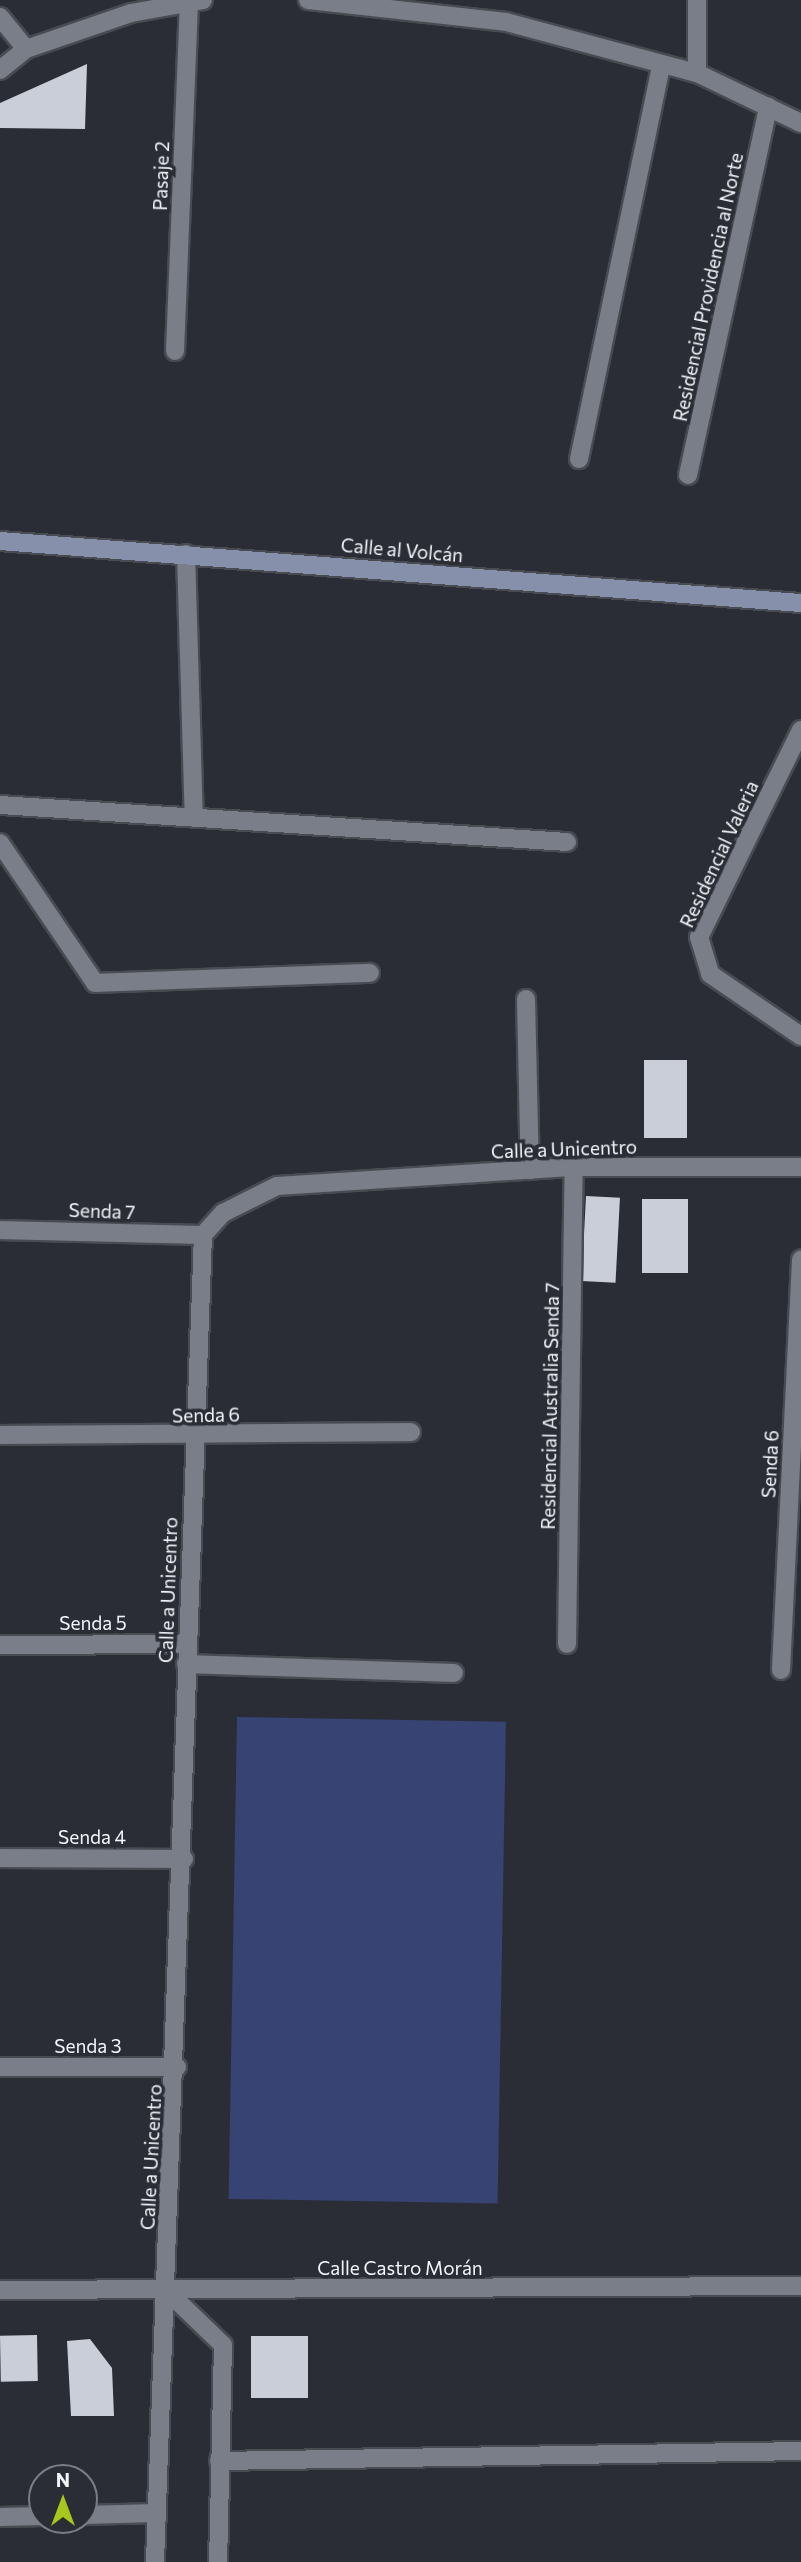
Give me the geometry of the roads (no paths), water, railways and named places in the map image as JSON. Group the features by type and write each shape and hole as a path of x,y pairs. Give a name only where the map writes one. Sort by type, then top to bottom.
{"main road":[{"name":"Calle al Volcán","path":"0,541 801,603"}],"street":[{"path":"314,0 506,22 697,73 801,123"},
{"path":"697,0 697,73"},
{"path":"0,70 26,49 131,13 196,1"},
{"name":"Pasaje 2","path":"175,352 196,1"},
{"path":"0,18 26,49"},
{"path":"579,459 661,65"},
{"name":"Residencial Providencia al Norte","path":"688,475 768,107"},
{"path":"186,554 194,817"},
{"name":"Residencial Valeria","path":"801,730 699,937 710,974 801,1036"},
{"path":"0,804 567,842"},
{"path":"0,844 95,983 370,973"},
{"path":"526,999 530,1170"},
{"name":"Calle a Unicentro","path":"155,2562 177,2067 184,1859 186,1644 203,1235 223,1213 277,1186 574,1167 801,1167"},
{"name":"Residencial Australia Senda 7","path":"567,1644 574,1167"},
{"name":"Senda 7","path":"0,1230 203,1235"},
{"name":"Senda 6","path":"781,1670 801,1259"},
{"name":"Senda 6","path":"0,1434 194,1437 411,1432"},
{"name":"Senda 5","path":"0,1645 186,1644"},
{"path":"186,1664 454,1673"},
{"name":"Senda 4","path":"0,1858 184,1859"},
{"name":"Senda 3","path":"0,2067 177,2067"},
{"name":"Calle Castro Morán","path":"0,2290 801,2286"},
{"path":"166,2290 223,2345 218,2562"},
{"path":"219,2461 801,2451"},
{"path":"98,2515 156,2513"},
{"path":"0,2517 28,2516"}]}
